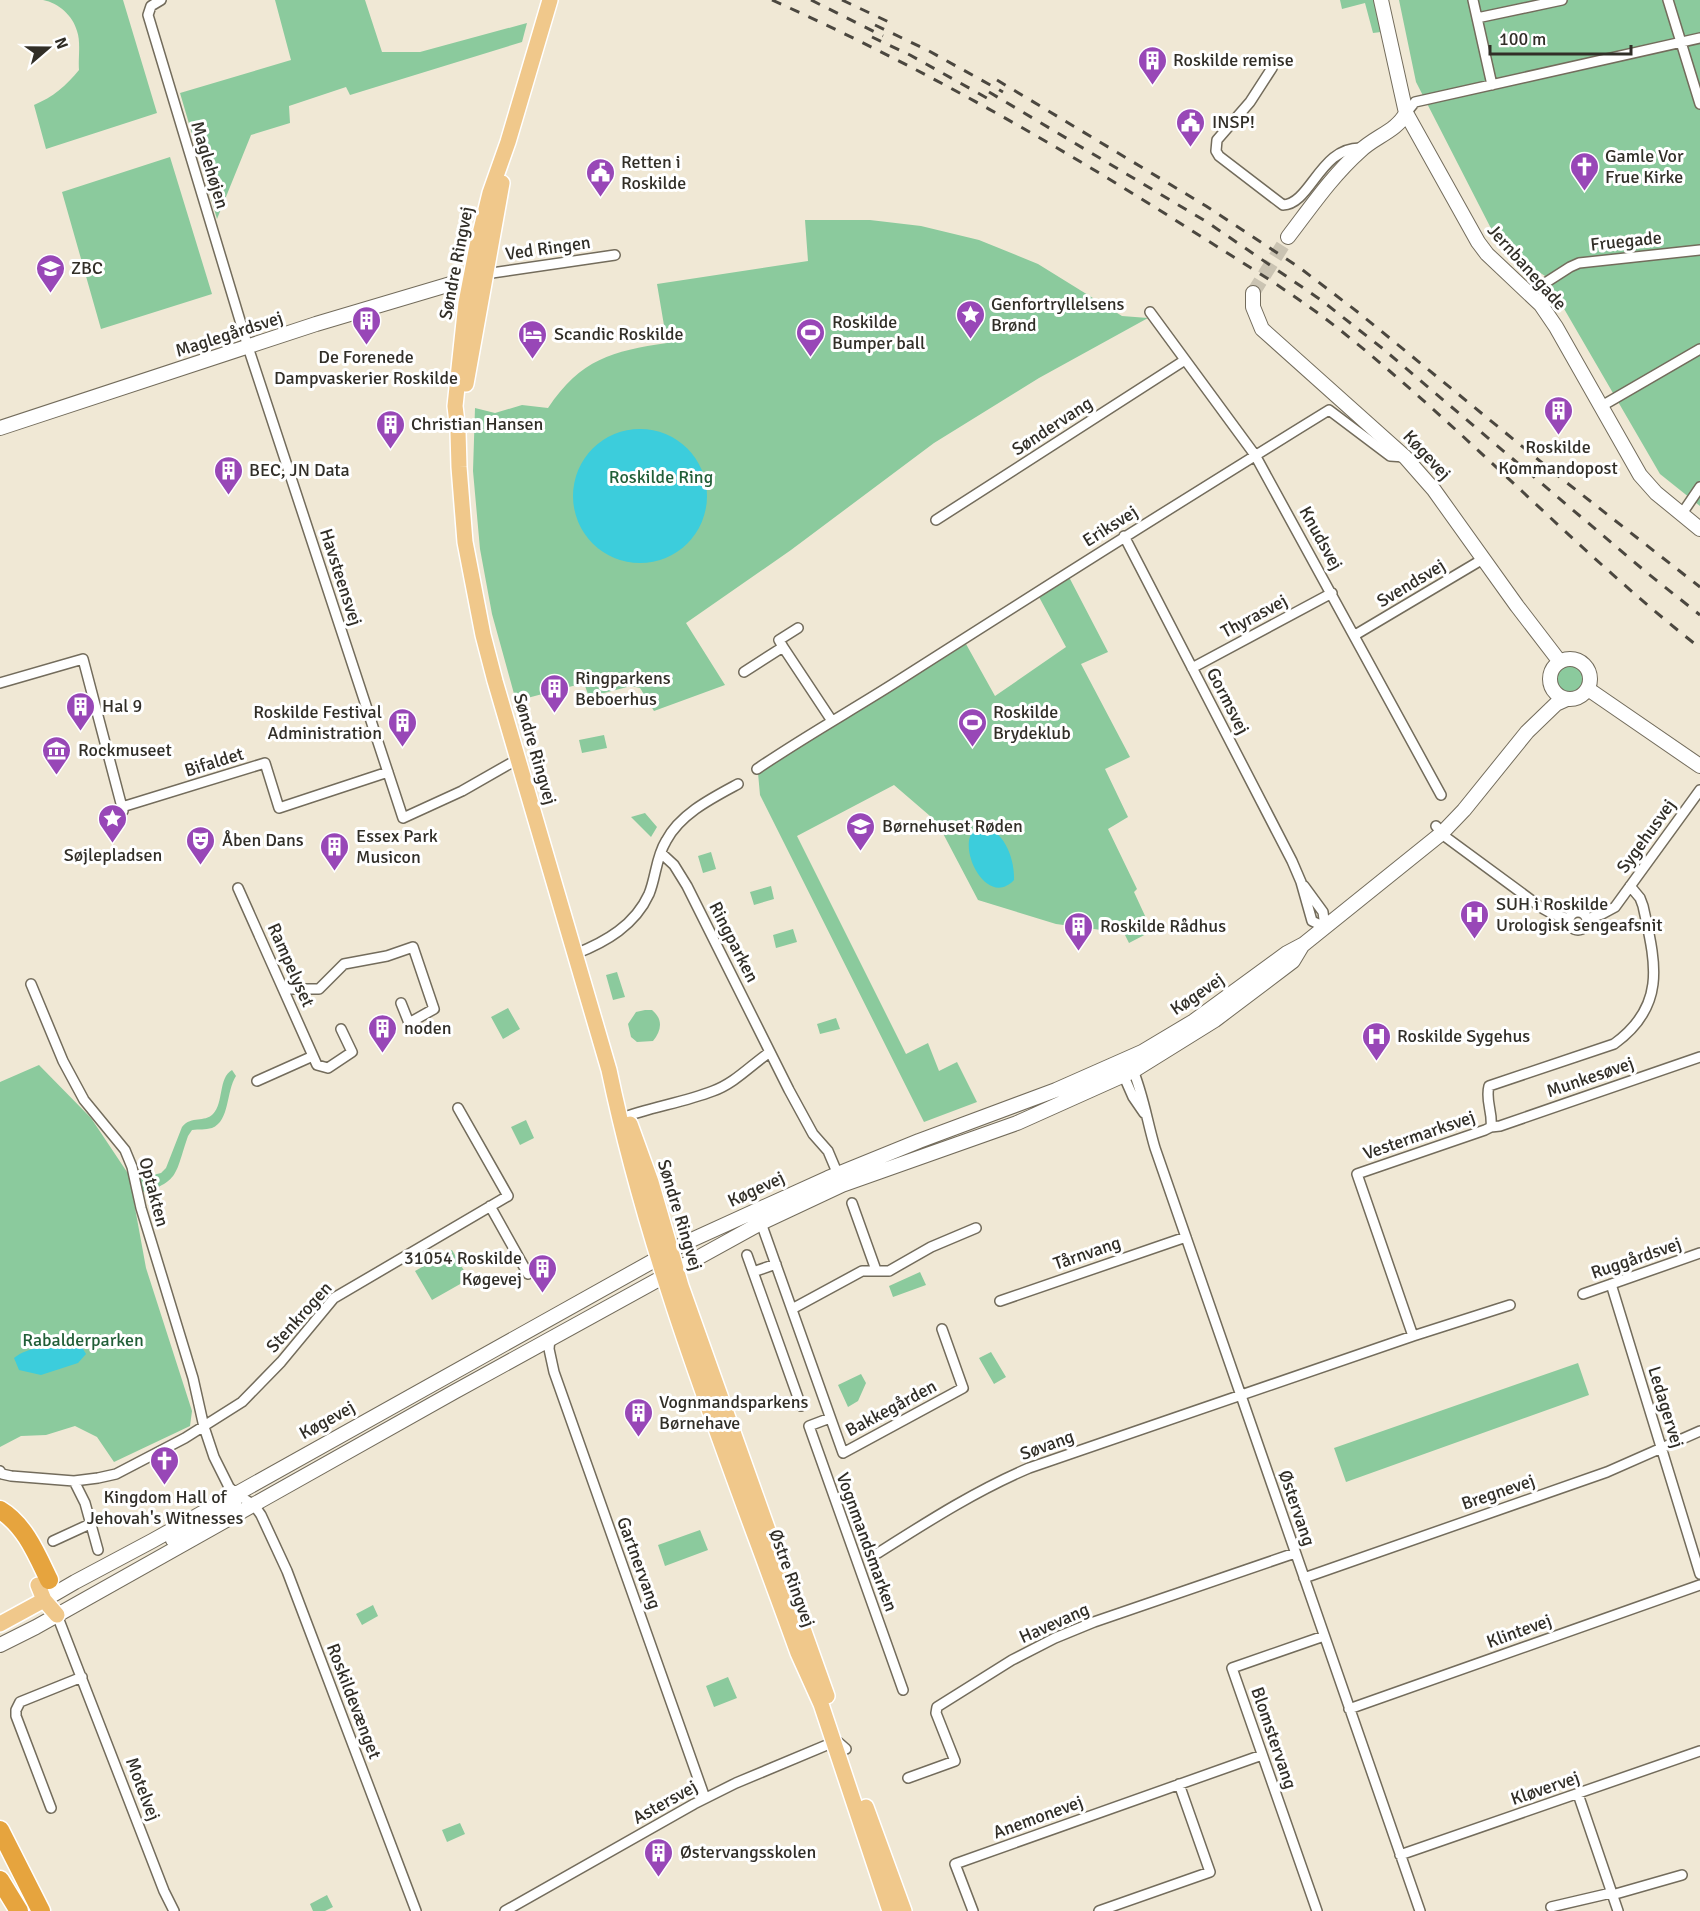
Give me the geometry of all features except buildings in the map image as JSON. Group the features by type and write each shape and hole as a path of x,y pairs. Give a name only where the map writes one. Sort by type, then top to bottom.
{"highway":[{"path":"0,1510 19,1527 30,1543 48,1597"},
{"path":"0,1525 20,1549 48,1597"},
{"path":"0,1830 40,1911"},
{"path":"0,1848 40,1911"},
{"path":"0,1880 19,1911"},
{"path":"0,1903 5,1911"}],"main road":[{"name":"Søndre Ringvej","path":"550,0 508,142 478,276 458,431 461,505 471,579 495,681 664,1254"},
{"name":"Østre Ringvej","path":"664,1254 798,1653 840,1745 890,1911"},
{"name":"Søndre Ringvej","path":"669,1273 712,1372"},
{"name":"Østre Ringvej","path":"712,1372 840,1745 904,1911"},
{"name":"Køgevej","path":"0,1624 48,1597"}],"street":[{"name":"Maglehøjen","path":"161,0 151,6 148,15 248,347"},
{"name":"Jernbanegade","path":"1381,0 1406,113 1478,242 1487,254 1540,305 1556,327 1640,475 1681,515 1700,529"},
{"path":"1473,0 1492,85"},
{"path":"1477,18 1562,0"},
{"path":"1668,0 1700,104"},
{"path":"1288,237 1334,176 1362,148 1401,123 1415,102 1700,38"},
{"path":"1273,63 1250,102 1216,140 1216,151 1219,156 1286,205 1294,203 1323,168 1338,154 1350,148 1362,148"},
{"name":"Fruegade","path":"1528,294 1579,263 1700,250"},
{"name":"Ved Ringen","path":"478,276 615,255"},
{"name":"Maglegårdsvej","path":"0,428 248,347 478,276"},
{"name":"Køgevej","path":"1253,293 1253,307 1262,329 1405,457 1434,490 1560,662"},
{"name":"Knudsvej","path":"1150,312 1256,455 1442,795"},
{"name":"Havsteensvej","path":"248,347 403,818 462,790 518,759"},
{"path":"1600,407 1700,349"},
{"name":"Søndervang","path":"936,519 1185,360"},
{"name":"Eriksvej","path":"757,769 1124,536 1329,410 1390,456 1405,457"},
{"path":"1681,515 1700,487"},
{"name":"Gormsvej","path":"1124,536 1301,882 1323,912 1325,927"},
{"name":"Svendsvej","path":"1354,635 1483,559"},
{"name":"Thyrasvej","path":"1192,668 1332,593"},
{"path":"798,628 779,640 832,721"},
{"path":"744,672 783,647"},
{"name":"Bifaldet","path":"0,683 83,659 122,809 265,763 279,808 388,772"},
{"path":"1571,659 1585,665 1590,675 1588,689 1578,698 1567,699 1559,696 1551,686 1551,672 1560,662 1571,659"},
{"name":"Køgevej","path":"1527,732 1548,697 1551,686"},
{"path":"1588,689 1700,766"},
{"name":"Køgevej","path":"0,1645 48,1597 664,1254 758,1216 918,1141 1125,1067 1194,1021 1287,953 1304,944 1413,855 1439,829 1464,810 1527,732 1556,704 1567,699"},
{"path":"575,954 610,938 627,925 649,893 666,840 686,816 738,784"},
{"name":"Sygehusvej","path":"1587,919 1615,907 1700,790"},
{"path":"1439,829 1542,908 1569,919"},
{"name":"Ringparken","path":"661,853 674,865 687,886 770,1052 813,1134 828,1151 840,1179"},
{"name":"Vestermarksvej","path":"1413,1336 1357,1174 1485,1130 1491,1126 1492,1120 1486,1096 1489,1086 1614,1044 1625,1036 1650,999 1655,967 1641,898 1630,886"},
{"name":"Rampelyset","path":"238,888 313,1056"},
{"path":"1578,911 1583,913 1587,919 1586,926 1578,930 1571,927 1569,919 1578,911"},
{"path":"284,989 319,989 344,964 387,956 413,947 434,1009 409,1023 401,1003"},
{"name":"Optakten","path":"31,984 63,1061 84,1100 125,1150 132,1167 155,1258 193,1378 204,1427 214,1457 225,1480 235,1493"},
{"path":"257,1081 313,1056 317,1065 328,1068 352,1052 341,1029"},
{"path":"623,1118 714,1091 736,1078 770,1052"},
{"name":"Munkesøvej","path":"1491,1126 1500,1126 1700,1057"},
{"name":"Østervang","path":"1125,1067 1132,1097 1145,1115 1420,1911"},
{"name":"Stenkrogen","path":"204,1427 242,1402 282,1362 334,1298 508,1196 458,1108"},
{"path":"852,1203 876,1270"},
{"path":"490,1206 528,1274"},
{"name":"Køgevej","path":"48,1597 123,1577 669,1273 758,1216"},
{"name":"Vognmandsmarken","path":"758,1216 843,1453"},
{"path":"792,1309 862,1271 889,1271 931,1247 976,1228"},
{"name":"Tårnvang","path":"1000,1301 1186,1238"},
{"name":"Ruggårdsvej","path":"1583,1294 1700,1253"},
{"path":"747,1255 801,1406"},
{"path":"753,1272 776,1264"},
{"name":"Ledagervej","path":"1611,1284 1700,1574"},
{"path":"1241,1395 1510,1305"},
{"name":"Bakkegården","path":"843,1453 963,1388 942,1329"},
{"name":"Gartnervang","path":"550,1338 549,1350 554,1372 705,1798"},
{"name":"Søvang","path":"878,1553 996,1482 1029,1468 1241,1395"},
{"name":"Vognmandsmarken","path":"831,1418 809,1426 903,1690"},
{"path":"1,1473 74,1481 98,1479 116,1474 204,1427"},
{"path":"254,1505 258,1491 323,1453 352,1429"},
{"name":"Bregnevej","path":"1304,1578 1607,1472 1700,1431"},
{"path":"74,1481 85,1503 98,1550"},
{"path":"235,1493 254,1505"},
{"path":"123,1577 160,1548 232,1506 235,1493"},
{"name":"Roskildevænget","path":"254,1505 266,1523 296,1593 416,1911"},
{"path":"53,1540 90,1524"},
{"path":"0,1637 34,1619 48,1597 58,1606 61,1599 105,1574 132,1551"},
{"name":"Havevang","path":"908,1778 955,1761 936,1713 937,1707 1012,1660 1055,1638 1094,1622 1295,1553"},
{"name":"Klintevej","path":"1349,1709 1700,1585"},
{"name":"Motelvej","path":"48,1597 82,1677 164,1891 174,1911"},
{"name":"Blomstervang","path":"1317,1911 1233,1668 1324,1636"},
{"path":"51,1808 16,1716 16,1710 20,1702 82,1677"},
{"name":"Astersvej","path":"505,1911 705,1798 840,1745"},
{"name":"Kløvervej","path":"1400,1856 1700,1751"},
{"name":"Anemonevej","path":"973,1911 955,1864 1262,1755"},
{"path":"1100,1911 1210,1872 1179,1784"},
{"path":"1578,1794 1618,1911"},
{"path":"1551,1907 1612,1894 1682,1875"}],"green space":[{"path":"43,0 123,0 157,113 46,149 34,105 59,90 79,70 79,45 75,25 69,15 60,7"},
{"path":"275,0 365,0 382,52 420,52 527,23 522,42 350,95 346,87 289,106 290,123 251,135 217,219 180,93 291,60"},
{"path":"1340,0 1374,0 1381,32 1373,33 1365,3 1342,9"},
{"path":"1399,0 1700,0 1700,506 1660,474 1545,276 1500,246 1416,82"},
{"path":"170,157 212,294 101,329 62,192"},
{"name":"Roskilde Ring","path":"805,220 870,220 921,226 979,240 1038,264 1122,316 1148,318 1039,378 934,443 791,550 686,623 725,685 654,711 640,688 631,686 589,697 584,683 516,701 492,614 480,549 473,471 475,408 495,413 522,405 548,408 573,378 599,360 630,350 667,343 657,284 808,261"},
{"path":"1069,577 1108,652 1081,664 1130,757 1105,769 1128,817 1108,829 1137,889 1134,892 1152,931 1129,943 1124,933 1056,924 978,900 937,822 894,785 797,836 906,1054 928,1043 939,1071 957,1062 977,1102 924,1122 760,795 758,773 966,644 995,696 1066,647 1039,597"},
{"path":"1570,666 1579,670 1583,679 1579,688 1570,692 1561,688 1557,679 1561,670"},
{"path":"604,735 607,748 582,753 579,740"},
{"path":"645,813 657,827 651,837 631,817"},
{"path":"711,852 716,869 703,873 698,856"},
{"path":"771,886 774,899 754,905 750,892"},
{"path":"793,929 797,942 776,948 773,935"},
{"path":"617,972 625,997 613,1000 606,975"},
{"path":"508,1008 520,1029 503,1039 491,1017"},
{"path":"652,1010 656,1013 660,1021 660,1029 653,1041 637,1042 631,1037 628,1024 636,1012"},
{"path":"836,1018 840,1029 820,1034 817,1024"},
{"name":"Rabalderparken","path":"39,1065 91,1118 129,1175 146,1268 192,1411 190,1426 114,1462 97,1437 75,1426 46,1435 21,1436 0,1447 0,1082"},
{"path":"232,1070 236,1076 222,1119 212,1128 192,1130 174,1175 162,1185 139,1193 137,1179 161,1173 166,1168 182,1127 190,1121 213,1114 219,1104 225,1079"},
{"path":"526,1120 534,1138 520,1145 511,1127"},
{"path":"452,1250 469,1279 432,1300 415,1271"},
{"path":"920,1272 926,1285 893,1297 889,1286"},
{"path":"991,1352 1006,1377 994,1384 979,1358"},
{"path":"1578,1363 1589,1395 1346,1482 1334,1448"},
{"path":"861,1374 866,1383 858,1401 848,1407 838,1385"},
{"path":"700,1530 708,1550 665,1566 658,1545"},
{"path":"373,1605 378,1616 362,1625 356,1614"},
{"path":"728,1677 737,1698 714,1707 706,1686"},
{"path":"460,1823 465,1834 447,1842 442,1830"},
{"path":"327,1895 333,1907 325,1911 313,1911 310,1904"}],"water":[{"path":"640,429 665,434 687,449 702,471 707,496 702,521 687,543 665,558 640,563 615,558 593,543 578,521 573,496 578,471 593,449 615,434"},
{"path":"981,826 996,833 1010,854 1014,880 1003,887 992,886 982,879 970,855 969,842 972,832"},
{"path":"67,1343 80,1344 86,1354 78,1363 41,1375 19,1370 14,1358 33,1349"}],"tunnel":[{"path":"1253,293 1288,237"}],"railway":[{"path":"772,0 878,50 1033,134 1133,194 1302,302 1386,368 1608,571 1700,648"},
{"path":"811,0 883,36"},
{"path":"842,0 891,23"},
{"path":"875,25 929,51 1003,92"},
{"path":"872,37 910,55 994,102"},
{"path":"997,80 1206,206 1300,268 1700,587"},
{"path":"989,92 1207,222 1321,300 1382,348 1700,615"}],"place":[{"name":"Roskilde remise","path":"1152,86"},
{"name":"INSP!","path":"1191,148"},
{"name":"Gamle Vor Frue Kirke","path":"1584,192"},
{"name":"Retten i Roskilde","path":"600,198"},
{"name":"ZBC","path":"50,294"},
{"name":"Genfortryllelsens Brønd","path":"970,340"},
{"name":"De Forenede Dampvaskerier Roskilde","path":"366,346"},
{"name":"Roskilde Bumper ball","path":"811,358"},
{"name":"Scandic Roskilde","path":"533,360"},
{"name":"Roskilde Kommandopost","path":"1558,436"},
{"name":"Christian Hansen","path":"390,450"},
{"name":"BEC, JN Data","path":"228,496"},
{"name":"Ringparkens Beboerhus","path":"554,714"},
{"name":"Hal 9","path":"81,732"},
{"name":"Roskilde Festival Administration","path":"403,748"},
{"name":"Roskilde Brydeklub","path":"972,748"},
{"name":"Rockmuseet","path":"57,776"},
{"name":"Søjlepladsen","path":"113,844"},
{"name":"Børnehuset Røden","path":"861,852"},
{"name":"Åben Dans","path":"201,866"},
{"name":"Essex Park Musicon","path":"335,872"},
{"name":"SUH i Roskilde Urologisk sengeafsnit","path":"1475,940"},
{"name":"Roskilde Rådhus","path":"1079,952"},
{"name":"noden","path":"383,1054"},
{"name":"Roskilde Sygehus","path":"1376,1062"},
{"name":"31054 Roskilde Køgevej","path":"543,1294"},
{"name":"Vognmandsparkens Børnehave","path":"638,1438"},
{"name":"Kingdom Hall of Jehovah's Witnesses","path":"165,1486"},
{"name":"Østervangsskolen","path":"659,1878"}]}
